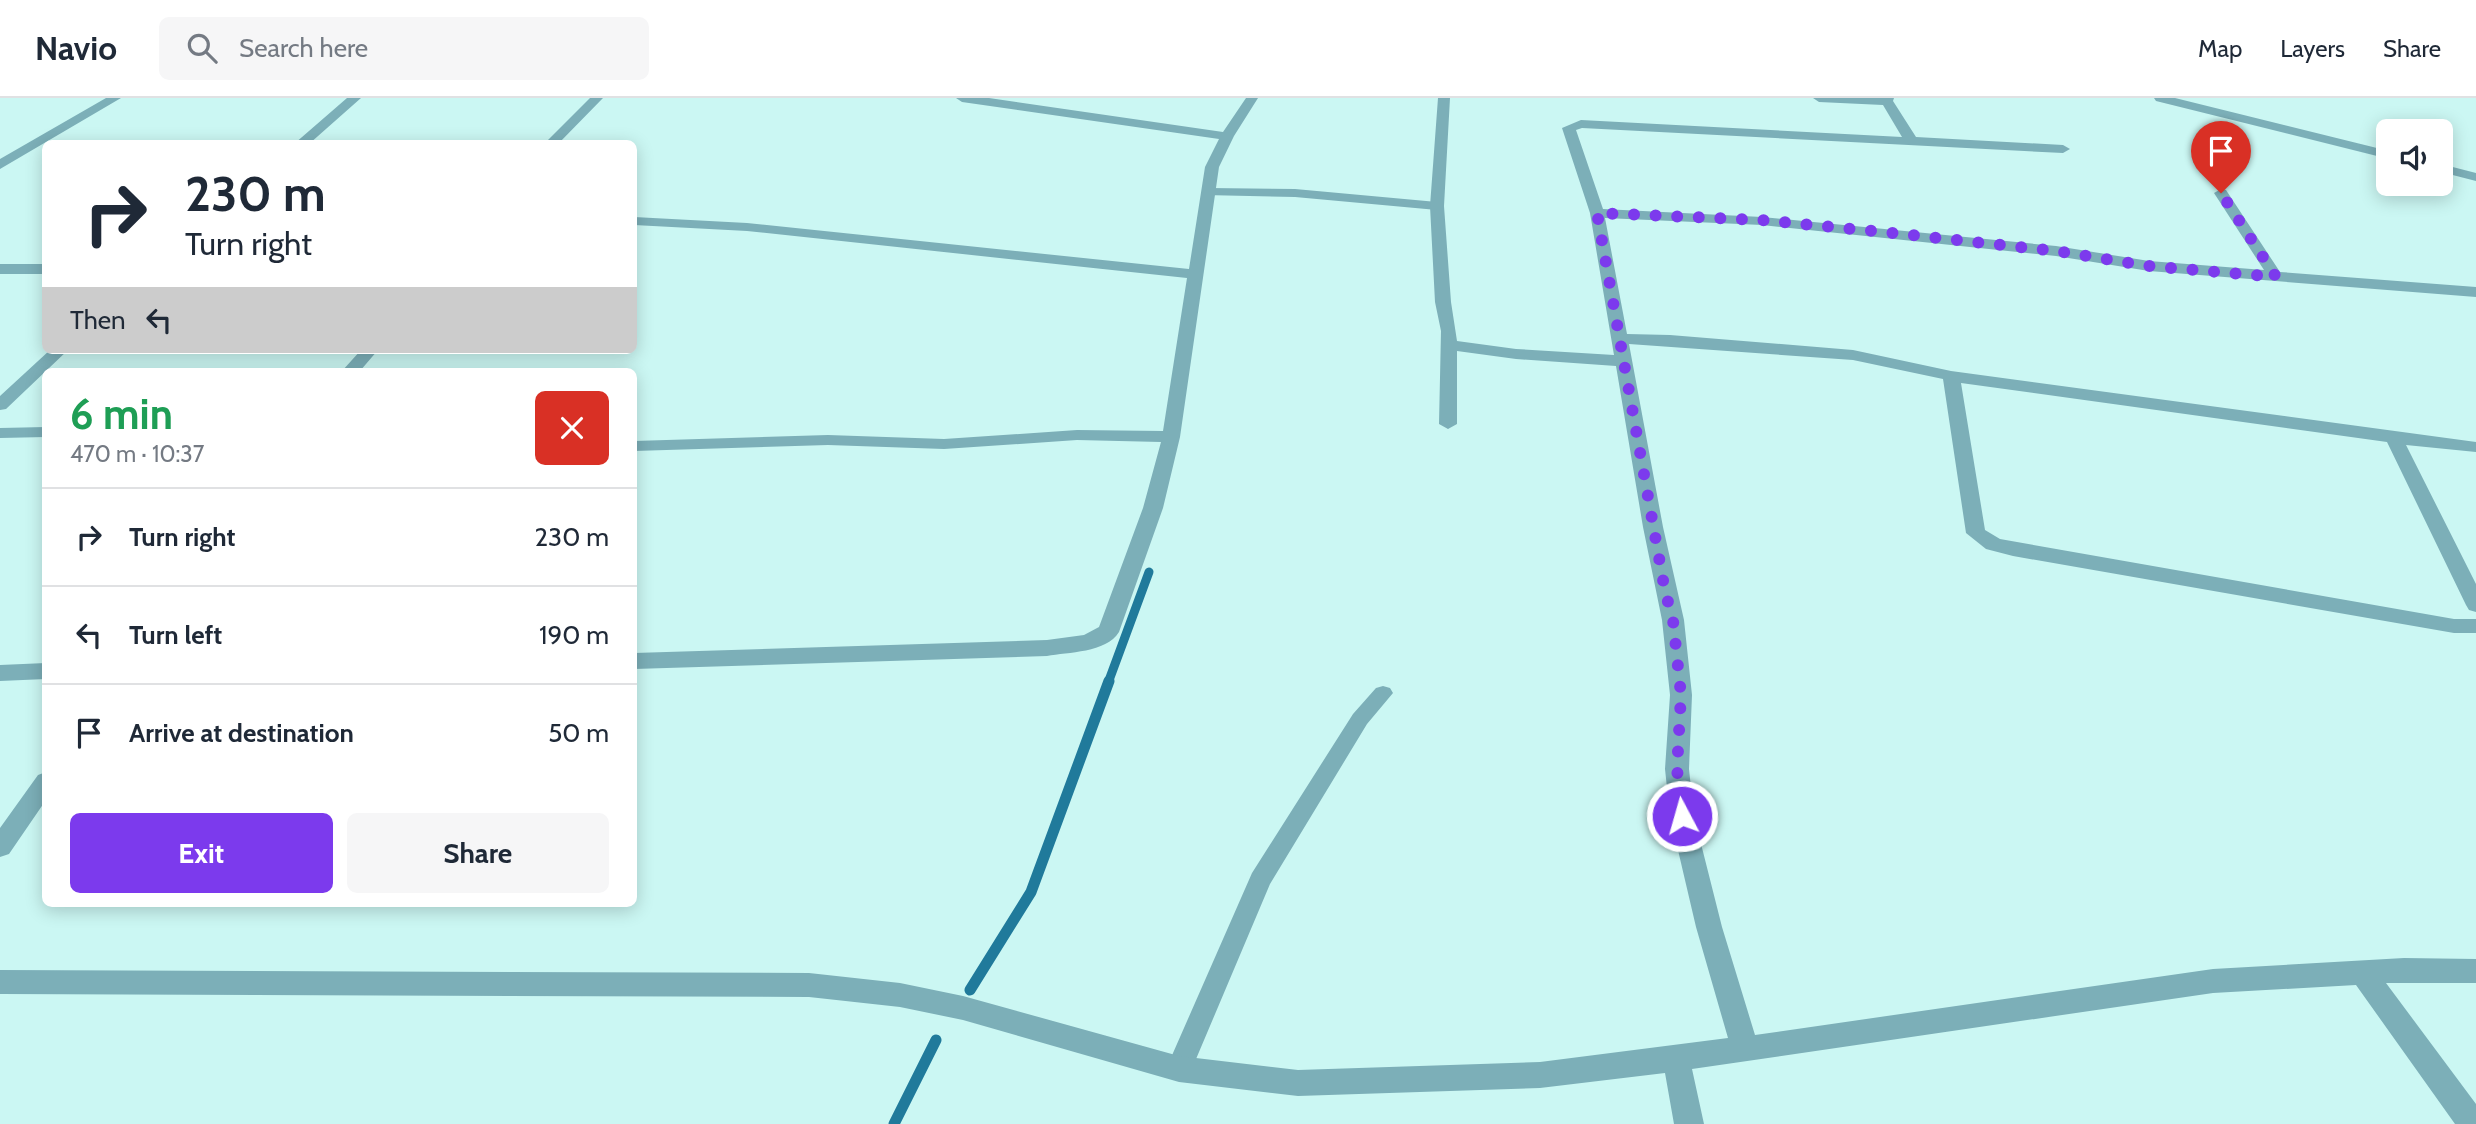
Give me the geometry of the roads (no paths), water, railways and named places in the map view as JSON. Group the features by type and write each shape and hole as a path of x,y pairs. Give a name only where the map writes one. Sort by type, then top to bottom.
{"street":[{"path":"0,165 115,98"},
{"path":"305,140 355,98"},
{"path":"554,140 597,98"},
{"path":"962,98 1227,136"},
{"path":"637,661 1021,649 1088,642 1108,632 1153,508 1171,437 1198,274 1212,167 1227,136 1252,98"},
{"path":"1444,98 1437,206 1443,302 1449,345 1448,424"},
{"path":"1819,98 1888,100 1910,141"},
{"path":"2160,98 2376,152"},
{"path":"1745,1048 1709,927 1682,816 1677,769 1681,695 1673,620 1622,361 1597,213 1569,128 1581,124 2063,149"},
{"path":"0,149 22,151"},
{"path":"2453,171 2476,177"},
{"path":"2221,193 2276,277"},
{"path":"1597,213 1762,220 2056,251 2149,266 2476,292"},
{"path":"637,221 747,227 1198,274"},
{"path":"0,269 42,269"},
{"path":"1620,339 1670,340 1853,355 1951,376 2476,447"},
{"path":"1449,345 1516,354 1622,361"},
{"path":"0,405 56,354"},
{"path":"354,368 366,354"},
{"path":"1951,376 1976,533 1993,544 2013,550 2454,626 2476,626"},
{"path":"0,433 42,432"},
{"path":"637,446 828,440 944,444 1077,435 1171,437"},
{"path":"2394,438 2476,605"},
{"path":"0,673 42,671"},
{"path":"0,847 42,787"},
{"path":"0,982 809,985 900,995 963,1008 1179,1069 1298,1083 1540,1075 2213,981 2362,972 2476,971"},
{"path":"2362,972 2473,1124"},
{"path":"1676,1058 1689,1124"}],"lane":[{"path":"1209,192 1295,193 1437,206"},
{"path":"1179,1069 1260,880 1360,719 1383,693"}],"waterway":[{"path":"1108,683 1149,572"},
{"path":"970,990 1031,892 1109,681"},
{"path":"894,1124 936,1040"}]}
